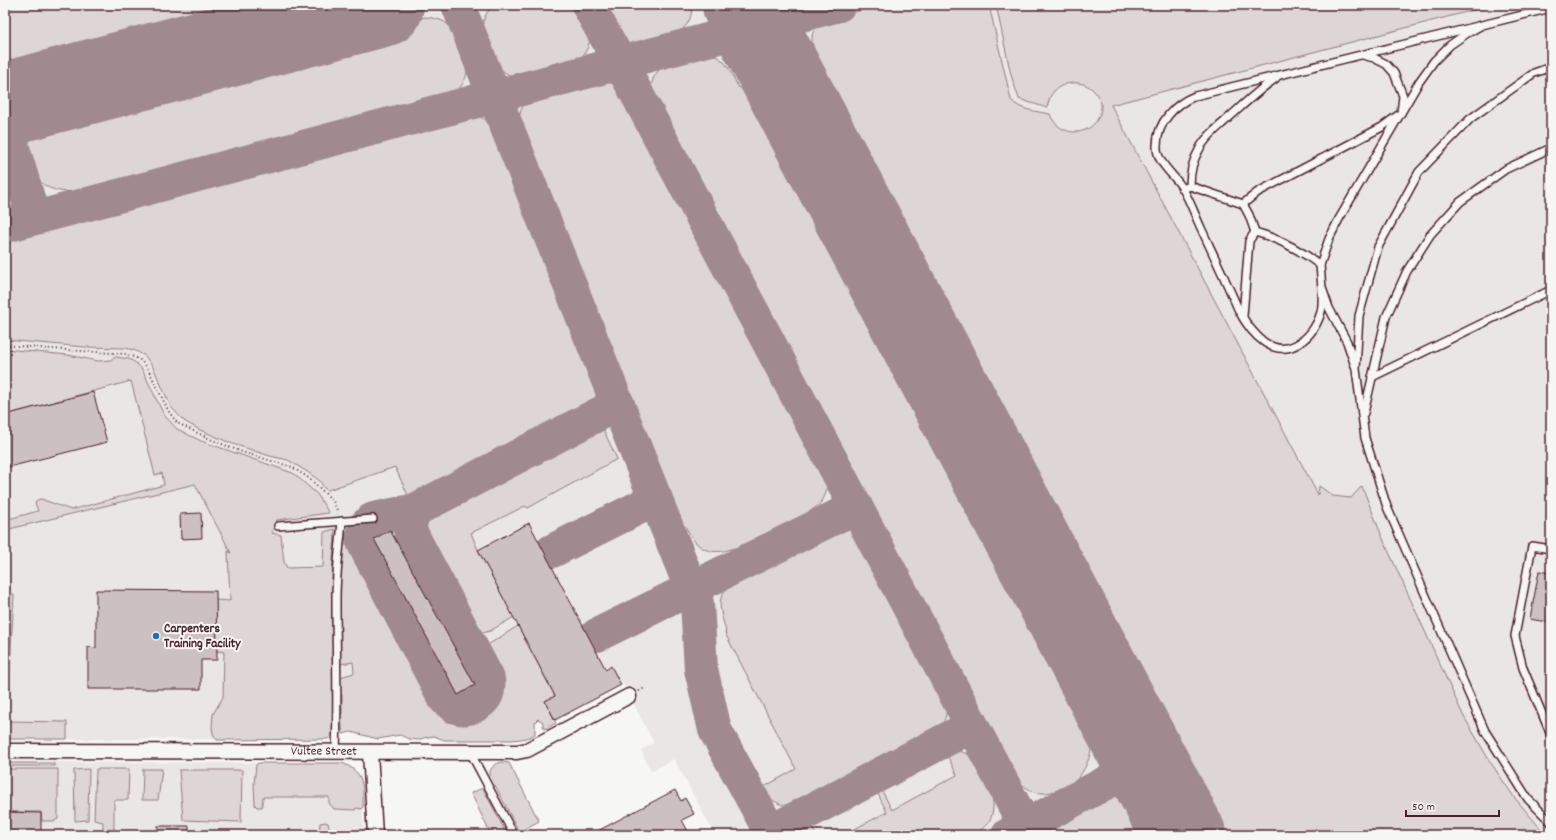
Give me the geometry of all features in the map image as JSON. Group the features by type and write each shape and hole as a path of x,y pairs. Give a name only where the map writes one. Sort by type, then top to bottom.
{"street":[{"name":"Vultee Street","path":"5,751 518,752 527,750 629,696"},
{"path":"370,752 375,835"}],"lane":[{"path":"1482,25 1450,45 1434,61 1419,82 1339,219 1329,239 1320,265 1322,288 1321,312 1316,326 1303,342 1293,346 1273,347 1264,342 1245,322 1186,187 1160,158 1157,147 1160,128 1174,108 1184,100 1195,96 1360,54 1551,8"},
{"path":"1243,204 1258,192 1382,127 1401,113 1403,96 1400,85 1394,73 1386,64 1374,58 1360,54"},
{"path":"1551,66 1534,73 1470,119 1419,172 1378,247 1359,316 1356,369 1365,438 1387,507 1485,731 1528,799 1551,822"},
{"path":"1186,187 1199,149 1208,138 1250,98 1281,74"},
{"path":"1362,419 1386,317 1407,271 1430,235 1460,202 1506,169 1551,148"},
{"path":"1186,187 1243,204 1255,232"},
{"path":"1255,232 1273,237 1302,251 1320,265"},
{"path":"1243,317 1249,241 1255,232"},
{"path":"1322,288 1329,308 1347,342 1356,369"},
{"path":"1372,377 1551,290"},
{"path":"278,526 373,519"},
{"path":"336,752 338,714 336,598 342,521"},
{"path":"1551,549 1532,546 1515,636 1523,668 1551,735"},
{"path":"470,752 514,835"}],"path":[{"path":"5,345 52,350 126,354 139,359 147,367 169,412 177,423 212,440 242,452 292,467 310,479 333,502 342,521"}],"shaded area":[{"path":"5,5 1551,5 1551,835 715,835 674,759 651,771 641,750 654,743 623,683 555,720 545,701 496,725 347,714 328,714 326,739 5,739"},
{"path":"5,5 305,5 5,84"},
{"path":"492,5 577,5 590,31 587,49 582,57 574,63 521,77 509,75 497,67 491,58 482,35 482,26 485,16"},
{"path":"600,5 692,5 689,20 682,30 664,39 647,44 634,45 625,42 618,36"},
{"path":"880,5 989,5 1011,100 1015,104 1024,108 1050,114 1055,123 1063,129 1071,132 1089,128 1095,122 1100,114 1101,103 1097,95 1088,86 1071,83 1065,84 1054,91 1050,97 1047,108 1019,99 1011,75 996,5 1493,5 1111,105 1318,495 1319,486 1333,496 1351,498 1362,486 1383,539 1463,715 1489,760 1514,797 1546,835 1209,835 796,59 814,49 812,35 819,22"},
{"path":"425,17 442,21 450,26 464,51 467,65 466,78 460,88 451,95 95,189 60,191 50,188 41,183 30,167 28,147 36,129 49,120 75,110"},
{"path":"699,53 711,54 719,57 726,65 739,88 758,78 1087,697 1092,723 1092,746 1089,758 1078,779 1068,789 1067,787 1045,793 1029,790 1019,781 1002,759 656,110 651,85 654,76 667,64"},
{"path":"603,81 619,88 629,102 826,472 826,491 822,501 816,507 793,522 749,543 728,550 707,550 699,546 685,526 681,527 639,416 635,415 517,124 523,106 537,96 560,89"},
{"path":"469,113 483,118 494,126 599,386 594,403 588,409 419,499 411,502 395,467 328,490 324,488 320,481 288,460 233,444 200,430 184,421 171,407 153,367 145,356 134,350 125,348 85,347 5,340 5,236"},
{"path":"5,166 14,203 11,208 5,212"},
{"path":"5,349 68,355 98,361 110,360 116,357 129,359 142,369 164,415 177,429 201,441 293,473 317,494 329,513 276,520 272,533 281,535 284,562 287,568 323,567 324,532 335,529 332,579 334,714 333,733 328,739 217,740 213,734 213,714 223,697 224,652 217,651 216,600 230,601 228,551 231,553 195,484 5,530 5,520 38,511 35,503 37,500 41,499 71,510 164,485 162,473 155,475 131,381 5,415"},
{"path":"595,426 601,427 604,431 617,459 528,508 525,506 471,533 478,550 514,617 490,631 471,636 421,543 421,529 424,521 433,510 588,428"},
{"path":"833,526 848,529 860,537 944,693 947,706 943,723 940,728 930,737 801,804 789,806 779,804 774,801 762,788 796,769 726,635 720,602 726,588 751,568 800,540 825,528"},
{"path":"355,540 441,705 449,712 464,716 479,712 503,698 477,648 486,646 518,626 555,696 545,701 556,723 545,729 543,722 538,719 535,722 535,734 527,738 512,740 444,740 434,736 419,740 409,739 400,735 378,739 351,732 343,734 340,714 342,714 342,695 340,694 340,677 354,673 353,662 340,664 338,603 339,568 344,546"},
{"path":"14,594 7,721 67,722 67,739 5,739 5,595"},
{"path":"950,750 961,752 976,760 985,774 991,791 993,808 991,818 975,835 843,835 887,812 875,788 879,785 892,810 957,775 946,753"},
{"path":"5,762 342,763 350,766 361,779 364,835 5,835"},
{"path":"502,762 509,763 539,821 519,832 490,775 490,771 495,764"},
{"path":"5,763 53,763 55,766 5,766"},
{"path":"258,763 342,763 350,767 359,775 363,793 363,807 361,809 356,808 355,810 334,809 329,803 329,797 263,797 262,807 257,807 255,805 254,784 256,765"},
{"path":"5,769 58,769 58,819 54,821 42,821 41,812 5,812"},
{"path":"89,769 88,820 75,821 74,770"},
{"path":"96,769 129,769 128,800 114,800 114,835 103,835 103,822 94,820"},
{"path":"143,769 162,769 158,800 142,800"},
{"path":"179,770 242,770 241,822 183,820"},
{"path":"1123,786 1135,787 1161,835 1052,835 1057,823 1069,814"},
{"path":"483,788 507,835 491,835 471,793"},
{"path":"320,823 328,823 331,835 263,835 319,833"},
{"path":"810,824 816,835 800,835 804,828"}],"building":[{"path":"93,392 107,442 5,468 5,415"},
{"path":"201,513 202,538 181,539 180,514"},
{"path":"529,523 606,670 611,666 621,685 555,720 545,701 555,696 478,550"},
{"path":"390,530 475,685 458,695 374,539"},
{"path":"1539,571 1551,573 1551,623 1530,619"},
{"name":"Carpenters Training Facility","path":"96,590 216,591 217,660 201,660 201,689 88,689 88,647 96,648"},
{"path":"675,790 681,801 685,798 694,814 682,820 690,835 590,835"},
{"path":"5,812 41,813 41,835 5,835"},
{"path":"158,826 189,826 189,835 158,835"}],"taxiway":[{"path":"458,5 697,603 701,669 715,730 772,835"},
{"path":"588,5 620,62 1030,835"},
{"path":"5,226 839,5"},
{"path":"5,122 34,218"},
{"path":"415,510 409,526 412,535 488,679 487,694 481,702 471,707 455,707 445,699 366,548 362,539 366,525 373,519 415,510 618,404"},
{"path":"552,551 656,499"},
{"path":"597,635 856,507"},
{"path":"770,832 972,726"},
{"path":"1008,835 1145,762"}],"runway":[{"path":"5,104 382,5"},
{"path":"744,5 1184,835"}],"place":[{"name":"Carpenters Training Facility","path":"156,636"}]}
